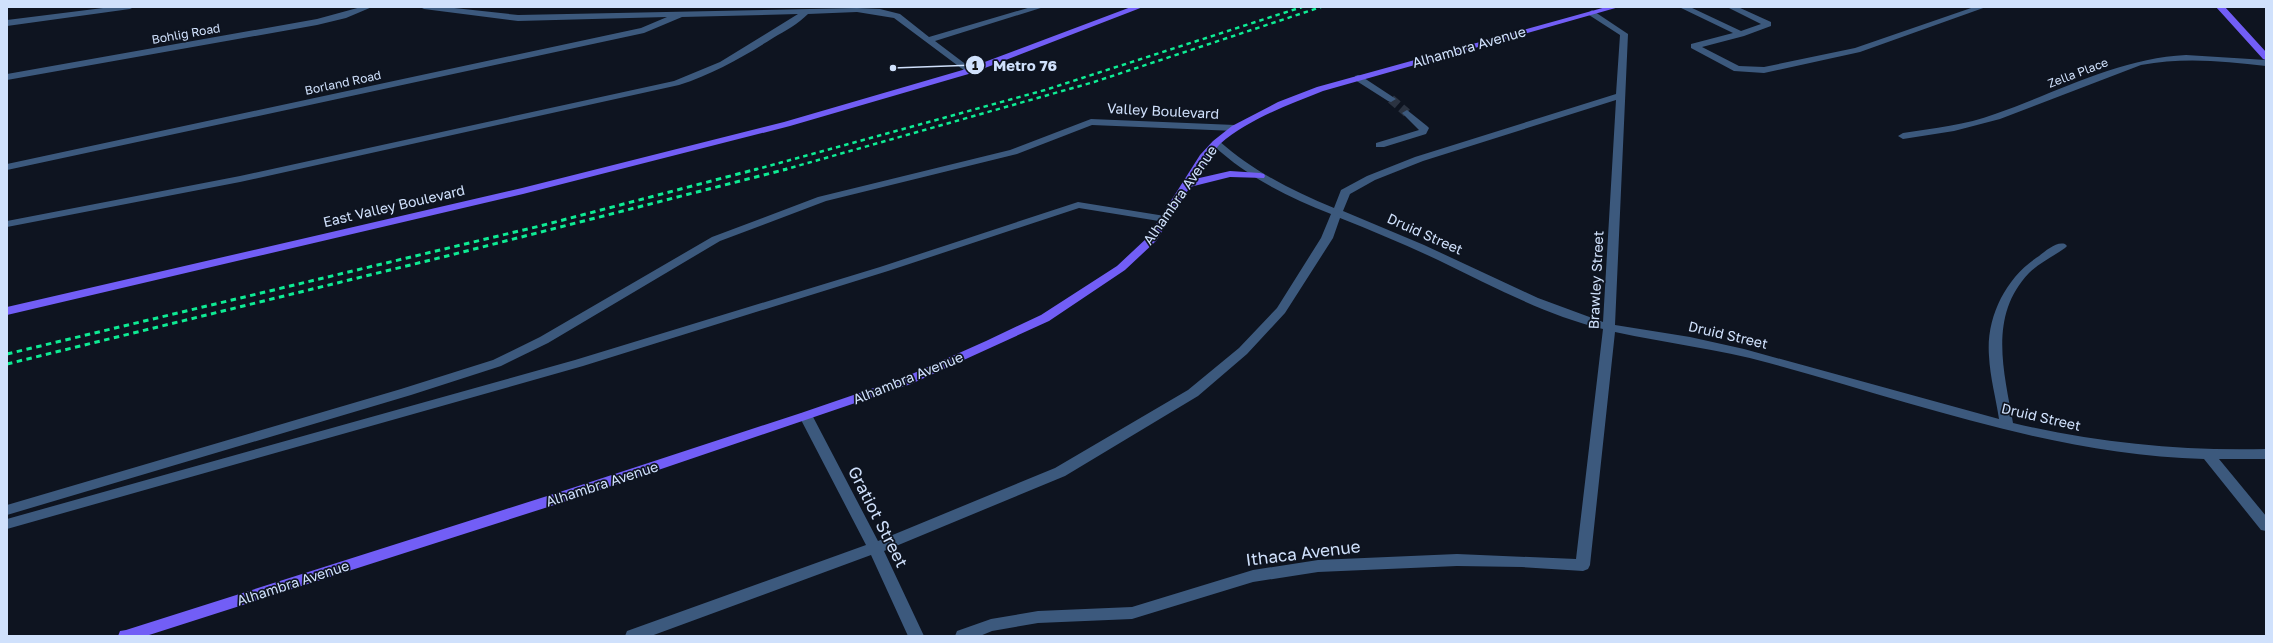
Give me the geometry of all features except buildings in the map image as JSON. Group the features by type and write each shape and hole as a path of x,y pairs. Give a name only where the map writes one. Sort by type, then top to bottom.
{"main road":[{"path":"969,71 1139,7"},
{"name":"Alhambra Avenue","path":"126,636 571,494 907,381 1045,318 1121,268 1152,239 1204,157 1216,143 1234,128 1281,104 1320,89 1615,7"},
{"path":"2220,7 2266,57"},
{"name":"East Valley Boulevard","path":"7,311 523,191 787,124 969,71"},
{"path":"1188,184 1230,174 1260,176"}],"street":[{"path":"7,23 130,7"},
{"name":"Bohlig Road","path":"7,77 186,47 356,12 368,7"},
{"path":"424,7 518,18 806,11 880,12 897,16 969,71"},
{"path":"927,40 1040,7"},
{"path":"1683,7 1741,34"},
{"path":"1732,7 1768,24 1741,34 1694,46 1737,69 1764,70 1857,50 1982,7"},
{"path":"7,224 240,179 699,77 797,20 806,11"},
{"name":"Brawley Street","path":"1583,565 1609,328 1624,34 1592,13"},
{"name":"Borland Road","path":"7,167 644,30 681,14"},
{"name":"Zella Place","path":"1902,136 1954,128 1997,117 2140,63 2156,59 2218,58 2266,63"},
{"path":"1358,78 1391,100"},
{"path":"633,636 875,548 1060,472 1193,392 1244,351 1281,310 1327,238 1345,192 1371,178 1419,159 1620,96"},
{"path":"1380,145 1423,132 1424,128 1407,113"},
{"name":"Valley Boulevard","path":"7,510 369,403 497,363 544,340 716,239 822,199 1013,152 1091,122 1234,128"},
{"name":"Druid Street","path":"1216,143 1229,156 1260,176 1337,213 1397,237 1538,302 1579,319 1609,328 1712,345 2067,440 2114,447 2209,456 2266,454"},
{"path":"7,524 579,363 884,269 1078,205 1165,219"},
{"path":"2007,425 1995,355 1998,324 2007,295 2026,270 2061,246"},
{"name":"Gratiot Street","path":"806,416 875,548 916,636"},
{"path":"2209,456 2266,526"},
{"name":"Ithaca Avenue","path":"963,636 991,625 1038,617 1132,613 1253,576 1318,566 1457,560 1522,561 1583,565"}],"tunnel":[{"path":"1391,99 1407,113"}],"railway":[{"path":"754,170 1045,90 1302,7"},
{"path":"783,170 1094,82 1321,7"},
{"path":"7,354 540,226 757,169"},
{"path":"7,364 447,256 787,169"}],"place":[{"name":"Metro 76","path":"893,68"}]}
